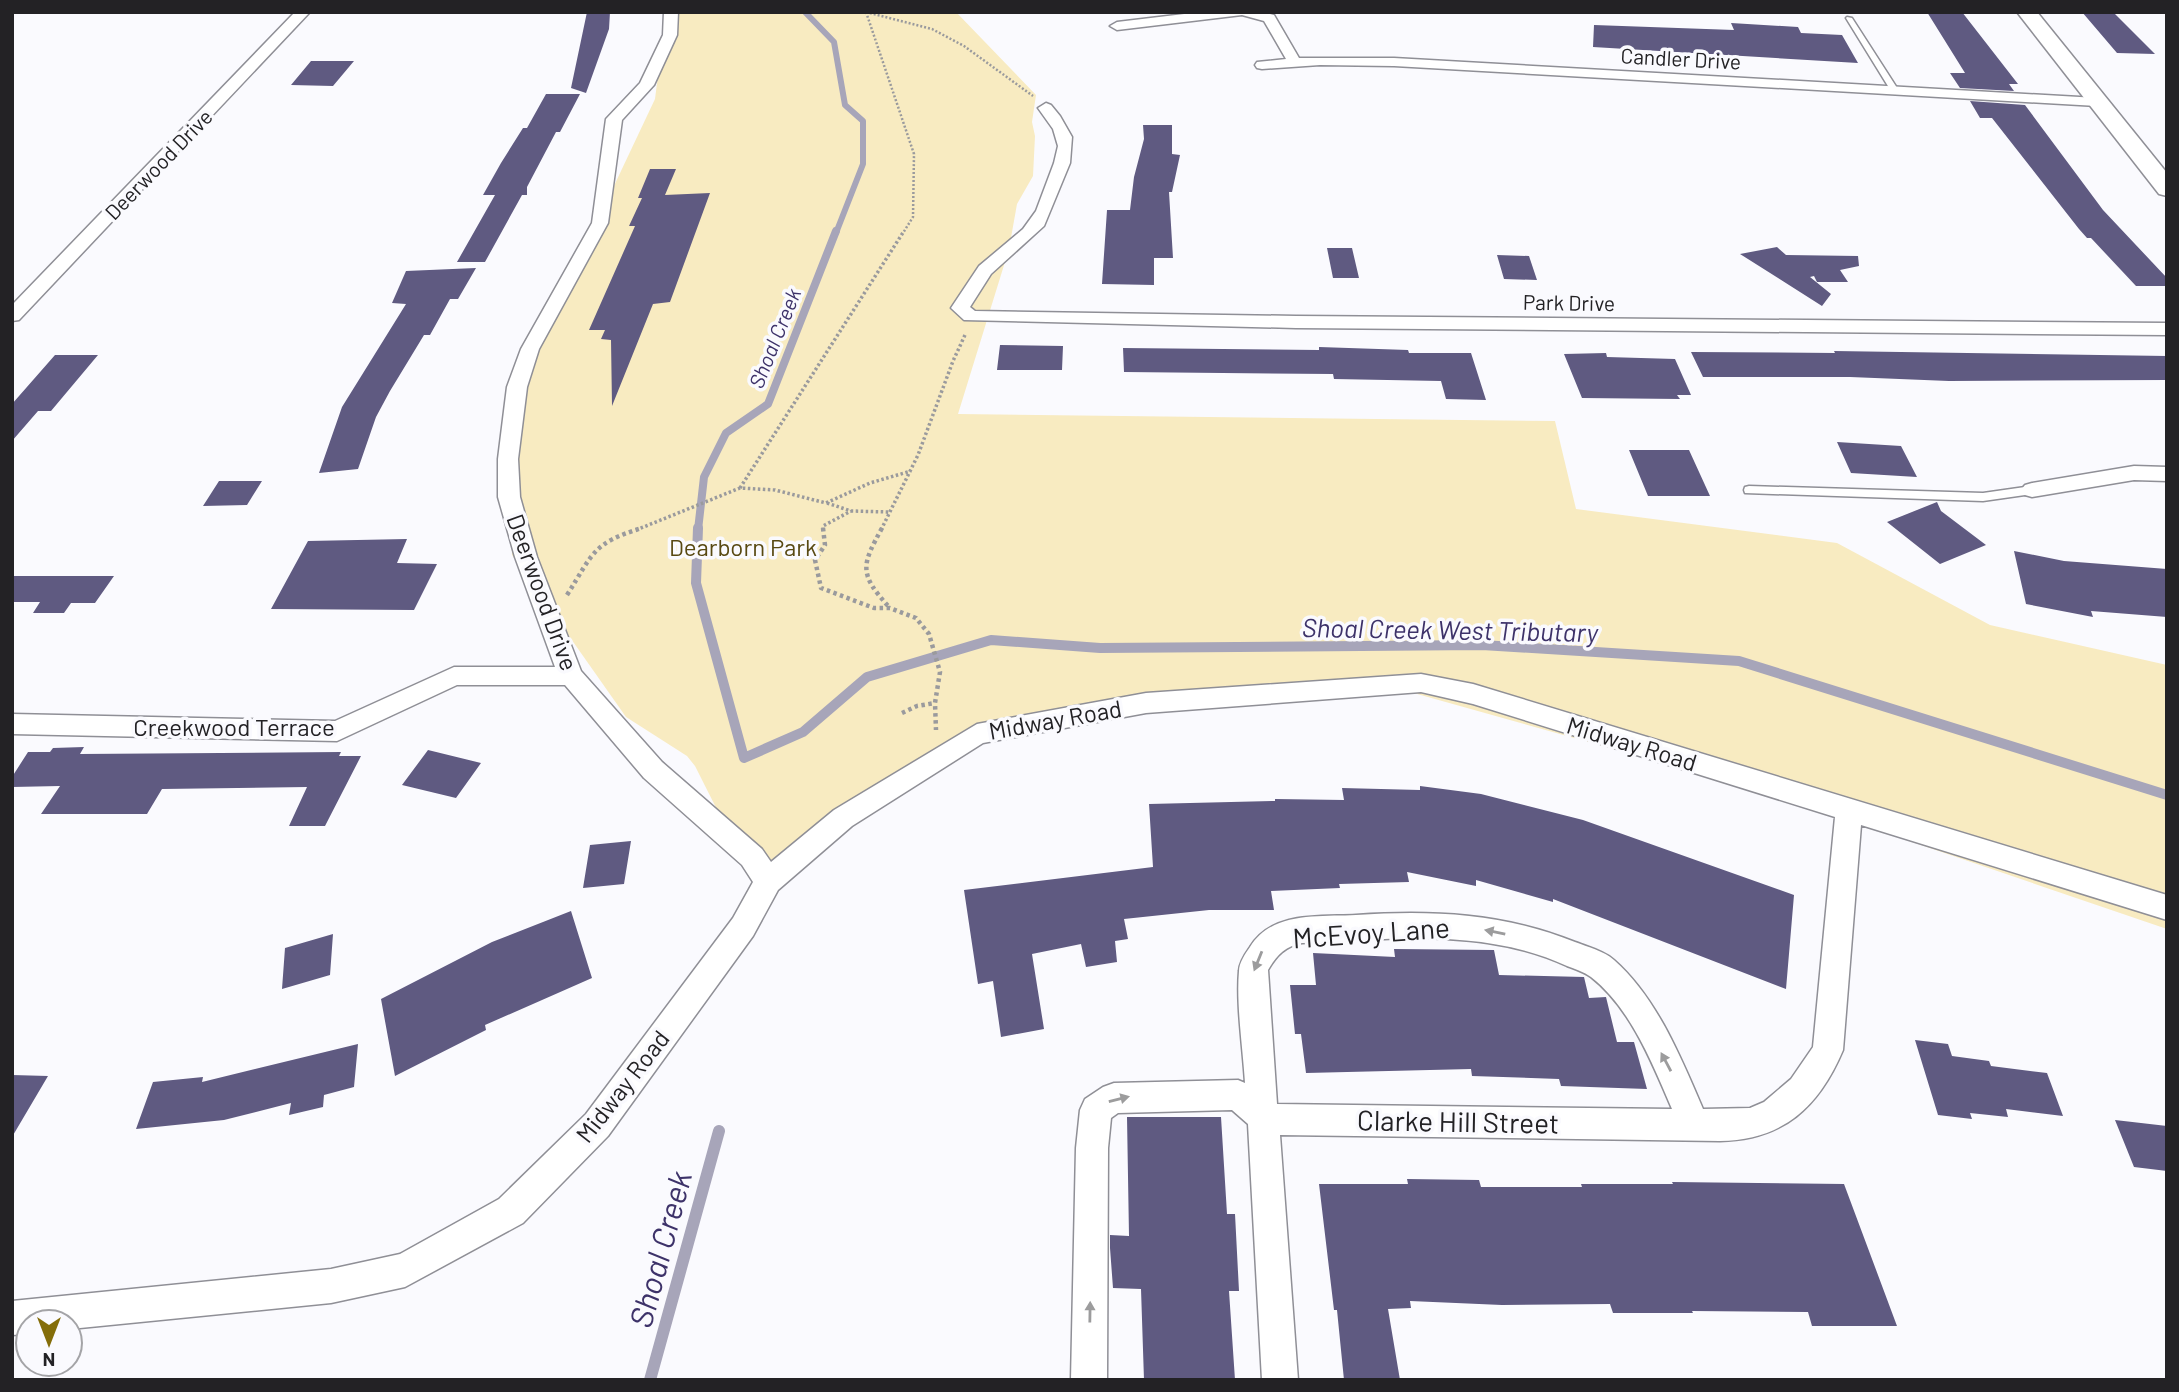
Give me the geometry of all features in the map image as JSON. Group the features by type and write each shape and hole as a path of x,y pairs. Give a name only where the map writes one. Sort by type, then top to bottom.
{"main road":[{"path":"2027,12 2167,189"}],"street":[{"name":"Deerwood Drive","path":"12,316 303,12"},
{"name":"Deerwood Drive","path":"671,12 670,35 646,85 614,119 607,194 600,223 530,349 516,387 508,459 509,497 526,556 571,676 653,770 752,857 768,881"},
{"path":"1117,26 1239,12"},
{"path":"1245,12 1275,15 1295,63"},
{"name":"Candler Drive","path":"1262,65 1394,62 2097,102"},
{"path":"971,316 960,308 981,274 1030,232 1045,213 1053,187 1065,164 1067,148 1062,128 1046,108"},
{"name":"Park Drive","path":"971,316 1337,323 2167,329"},
{"path":"2032,490 2134,473 2167,474"},
{"name":"Creekwood Terrace","path":"12,724 337,731 454,676 571,676"},
{"name":"Midway Road","path":"12,1318 331,1286 405,1270 511,1211 597,1125 743,927 768,881 843,818 977,734 1146,703 1421,683 1473,694 2167,908"},
{"name":"Clarke Hill Street","path":"1265,1119 1694,1125 1764,1121 1793,1099 1815,1076 1828,1051 1849,810"},
{"name":"McEvoy Lane","path":"1280,1380 1265,1119 1253,969 1263,948 1289,932 1433,923 1479,928 1527,938 1564,950 1602,968 1651,1032 1694,1125"},
{"path":"1090,1380 1091,1148 1096,1110 1114,1098 1238,1095 1265,1119"}],"lane":[{"path":"1849,18 1895,91"},
{"path":"1749,490 1983,496 2032,490"}],"path":[{"path":"740,488 913,217 914,154 866,12"},
{"path":"866,12 932,29 964,46 1024,88 1046,108"},
{"path":"890,608 878,596 864,563 866,552 873,545 925,440 950,361 969,327 971,316"},
{"path":"826,503 870,483 911,471"},
{"path":"547,609 561,605 598,546 618,535 654,524 740,488 775,490 851,511 890,512"},
{"path":"851,511 823,526 825,545 815,560 821,588 874,608 890,608 916,618 929,634 940,672 935,704 936,737 947,752"},
{"path":"902,713 917,706 935,704"}],"green space":[{"name":"Dearborn Park","path":"666,12 956,12 1036,95 1032,122 1035,136 1033,176 1017,204 1009,249 958,414 1555,421 1576,509 1837,543 1990,625 2167,665 2167,929 1760,790 1410,692 1174,692 964,740 776,864 750,875 695,766 687,756 626,717 512,555 507,394 587,243 655,99"}],"building":[{"path":"587,12 610,12 609,29 586,93 571,88"},
{"path":"1927,12 1962,12 2018,84 2009,84 2014,91 1960,88 1950,73 1965,73"},
{"path":"2082,12 2113,12 2155,54 2117,53"},
{"path":"1731,23 1798,27 1801,33 1842,35 1858,63 1593,47 1594,25 1734,30"},
{"path":"311,61 354,61 333,86 291,85"},
{"path":"546,94 580,94 527,187 527,195 522,195 485,262 457,262 495,195 483,195"},
{"path":"1970,101 2025,105 2103,210 2167,278 2167,286 2136,286 2091,238 2087,238 2079,229 1992,118 1980,118"},
{"path":"1143,125 1172,125 1172,154 1180,155 1172,192 1169,192 1173,258 1154,258 1154,285 1102,284 1107,210 1130,210 1134,177 1144,139"},
{"path":"650,169 676,169 665,195 710,193 670,302 653,304 612,406 611,340 601,339 605,330 589,330 635,226 629,226 642,198 638,198"},
{"path":"1777,247 1786,255 1858,256 1859,266 1840,270 1848,282 1817,282 1814,276 1810,277 1831,294 1822,306 1740,254"},
{"path":"1327,248 1352,248 1359,278 1333,278"},
{"path":"1497,255 1529,256 1537,280 1504,279"},
{"path":"476,268 458,299 450,299 430,335 424,335 390,391 376,417 358,469 319,473 342,407 406,304 392,303 406,271"},
{"path":"1000,345 1063,346 1062,370 997,370"},
{"path":"1319,347 1408,350 1409,353 1471,353 1486,400 1446,399 1441,381 1334,379 1333,374 1124,372 1123,348 1319,350"},
{"path":"1834,351 2167,356 2167,380 1949,381 1850,377 1703,377 1691,352 1835,353"},
{"path":"1606,353 1607,357 1675,359 1691,395 1677,395 1680,399 1582,398 1564,354"},
{"path":"55,355 98,355 51,411 38,411 12,441 12,404"},
{"path":"1837,442 1901,446 1917,477 1851,473"},
{"path":"1629,450 1689,450 1710,496 1648,496"},
{"path":"219,481 262,481 247,505 203,506"},
{"path":"1937,502 1941,511 1986,545 1940,564 1887,522"},
{"path":"407,539 397,563 437,564 414,610 271,609 308,541"},
{"path":"2014,551 2064,561 2167,569 2167,617 2091,611 2093,617 2026,604"},
{"path":"12,576 114,576 95,603 71,603 64,613 33,613 40,602 12,602"},
{"path":"84,747 80,754 341,752 339,756 361,756 325,826 289,826 307,787 162,789 147,814 41,814 60,786 12,787 12,777 28,752"},
{"path":"428,750 481,763 456,798 402,785"},
{"path":"1420,786 1481,794 1583,820 1794,895 1786,989 1553,899 1553,902 1476,880 1476,886 1407,872 1409,882 1339,884 1340,888 1271,891 1274,910 1209,910 1124,919 1128,939 1115,941 1117,962 1086,967 1081,944 1032,954 1044,1029 1001,1037 993,981 978,984 964,890 1153,867 1149,804 1275,799 1344,800 1342,788 1420,790"},
{"path":"631,841 624,884 583,888 590,845"},
{"path":"571,911 592,978 485,1025 486,1030 395,1076 381,999 492,942"},
{"path":"333,934 330,975 282,989 285,948"},
{"path":"1394,949 1494,950 1499,975 1584,977 1589,998 1606,997 1617,1042 1634,1042 1647,1089 1561,1086 1559,1079 1472,1076 1471,1069 1306,1073 1301,1034 1295,1034 1290,985 1316,985 1313,953 1395,957"},
{"path":"1915,1040 1948,1044 1952,1056 1989,1061 1991,1066 2047,1073 2063,1116 2006,1109 2008,1117 1970,1113 1972,1119 1938,1115"},
{"path":"358,1044 354,1087 324,1095 323,1107 289,1115 291,1103 224,1120 136,1129 153,1082 203,1077 202,1082"},
{"path":"12,1075 48,1076 12,1137"},
{"path":"1127,1117 1221,1117 1227,1214 1235,1214 1239,1291 1229,1291 1235,1380 1144,1380 1141,1289 1113,1288 1110,1248 1110,1235 1129,1236"},
{"path":"2115,1120 2167,1126 2167,1171 2134,1167"},
{"path":"1407,1179 1479,1180 1481,1187 1582,1187 1581,1184 1673,1184 1672,1182 1844,1184 1897,1326 1812,1326 1808,1312 1613,1313 1610,1304 1502,1305 1410,1301 1411,1308 1388,1309 1400,1380 1344,1380 1319,1184 1408,1184"}],"waterway":[{"name":"Shoal Creek","path":"805,12 834,42 845,105 863,121 863,164 836,233"},
{"name":"Shoal Creek","path":"698,530 704,477 726,433 768,404 836,231"},
{"name":"Shoal Creek West Tributary","path":"698,528 696,583 744,758 803,732 867,677 991,640 1100,648 1482,645 1739,661 2167,795"},
{"name":"Shoal Creek","path":"650,1380 719,1131"}]}
